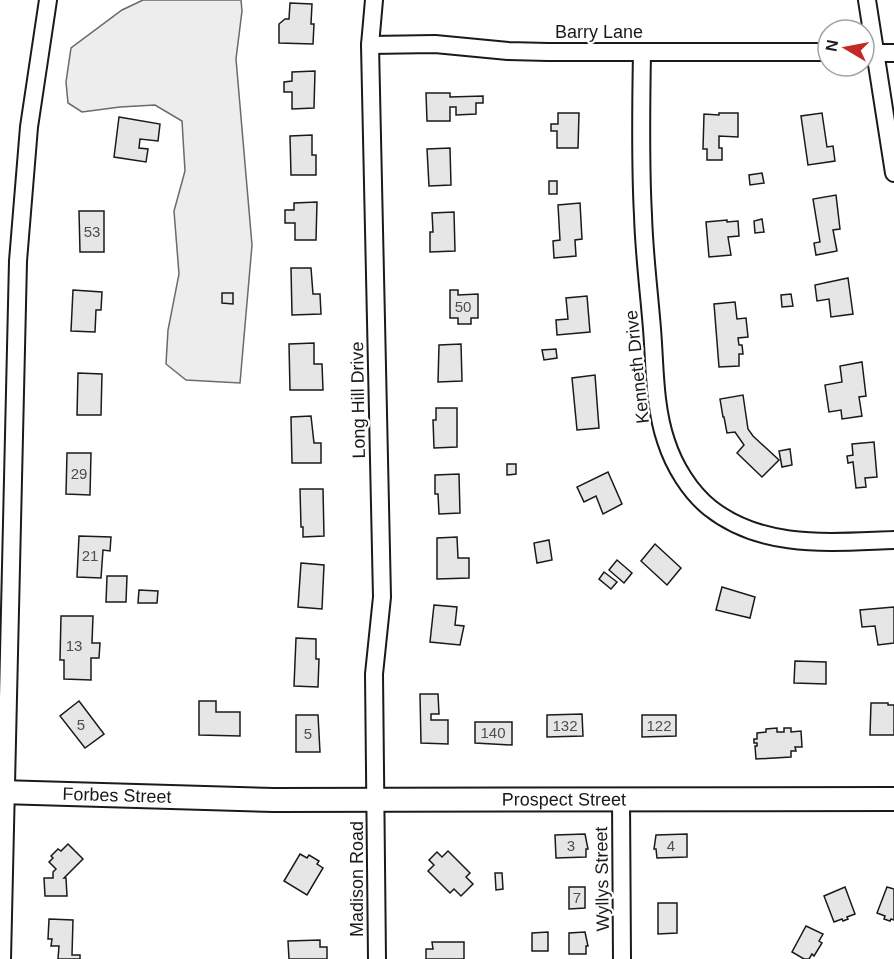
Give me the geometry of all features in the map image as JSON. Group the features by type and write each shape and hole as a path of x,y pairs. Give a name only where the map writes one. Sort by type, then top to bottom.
{"main road":[{"name":"Forbes Street","path":"2,793 234,799"},
{"name":"Prospect Street","path":"234,799 894,799"}],"street":[{"path":"2,959 2,793 20,228 29,127 48,0"},
{"name":"Long Hill Drive","path":"374,0 370,45 382,597 374,674 375,800"},
{"path":"867,0 868,18"},
{"name":"Barry Lane","path":"370,45 435,44 508,51 816,52"},
{"name":"Kenneth Drive","path":"642,52 641,157 644,228 659,408 666,442 673,458 689,486 710,508 746,529 773,537 808,541 894,540"},
{"path":"876,52 894,52"},
{"path":"875,78 894,173"},
{"name":"Wyllys Street","path":"621,799 622,959"},
{"name":"Madison Road","path":"375,800 377,959"}],"shaded area":[{"path":"143,0 241,0 242,11 236,59 252,245 240,383 186,380 166,364 168,330 179,274 174,211 185,171 182,121 155,105 82,112 68,103 66,82 71,48 122,10"}],"building":[{"path":"290,3 312,4 313,44 279,43 279,24 289,19"},
{"path":"315,71 314,108 292,109 292,92 284,92 284,82 292,81 292,72"},
{"path":"426,93 450,93 450,97 483,96 483,103 476,103 476,114 456,115 456,107 450,107 450,121 427,121"},
{"path":"558,113 579,113 578,148 557,148 557,131 551,131 551,124 558,124"},
{"path":"719,113 738,113 738,137 719,136 722,160 707,160 707,149 703,149 704,114 719,115"},
{"path":"822,113 827,147 833,146 835,161 808,165 801,116"},
{"path":"119,117 160,124 158,141 140,139 139,148 148,149 146,162 114,157"},
{"path":"312,135 312,155 316,155 316,175 291,175 290,136"},
{"path":"450,148 451,185 429,186 427,149"},
{"path":"762,173 764,183 750,185 749,175"},
{"path":"549,181 557,181 557,194 549,194"},
{"path":"836,195 840,229 833,230 837,251 816,255 814,243 820,242 813,199"},
{"path":"317,202 316,240 295,240 295,223 285,223 285,210 294,210 294,203"},
{"path":"580,203 582,239 575,240 576,256 554,258 553,241 560,240 558,205"},
{"path":"79,211 104,211 104,252 80,252"},
{"path":"454,212 455,251 430,252 430,232 433,232 432,213"},
{"path":"762,219 764,232 755,233 754,221"},
{"path":"727,220 727,222 738,221 739,236 728,237 731,255 709,257 706,222"},
{"path":"291,268 311,268 313,294 320,294 321,314 292,315"},
{"path":"848,278 853,314 831,317 829,299 817,301 815,285"},
{"path":"73,290 102,292 101,310 96,310 95,332 71,331"},
{"path":"450,290 458,290 458,295 478,294 478,318 471,318 471,324 458,324 458,318 450,318"},
{"path":"222,293 233,293 233,304 222,303"},
{"path":"791,294 793,306 782,307 781,295"},
{"path":"587,296 590,332 557,335 556,320 568,319 566,298"},
{"path":"735,302 737,319 746,318 748,337 738,338 743,354 739,354 739,366 719,367 714,304"},
{"path":"314,343 314,364 322,364 323,390 290,390 289,344"},
{"path":"461,344 462,381 438,382 439,345"},
{"path":"556,349 557,358 544,360 542,350"},
{"path":"862,362 866,396 859,397 862,416 842,419 841,410 829,412 825,385 842,382 840,366"},
{"path":"78,373 102,374 101,415 77,415"},
{"path":"595,375 599,428 577,430 572,378"},
{"path":"743,395 748,429 779,460 762,477 737,453 744,445 735,432 727,433 723,417 720,399"},
{"path":"436,408 457,408 457,447 434,448 433,420 436,420"},
{"path":"311,416 314,443 321,443 321,463 292,463 291,417"},
{"path":"874,442 877,477 865,478 866,487 856,488 853,462 848,463 847,456 853,455 852,444"},
{"path":"790,449 792,465 782,467 779,451"},
{"path":"67,453 91,453 90,495 66,494"},
{"path":"507,464 516,464 516,474 507,475"},
{"path":"608,472 622,504 603,514 596,496 584,502 577,487"},
{"path":"459,474 460,513 439,514 438,494 435,494 435,475"},
{"path":"300,489 323,489 324,536 303,537"},
{"path":"79,536 111,537 110,551 103,550 101,578 77,577"},
{"path":"457,537 458,558 469,558 469,578 437,579 437,538"},
{"path":"549,540 552,560 537,563 534,543"},
{"path":"655,544 681,568 667,585 641,561"},
{"path":"617,560 632,573 624,583 609,570"},
{"path":"301,563 324,565 322,609 298,607"},
{"path":"604,572 617,582 611,589 599,579"},
{"path":"107,576 127,576 126,602 106,602"},
{"path":"722,587 755,597 750,618 716,610"},
{"path":"139,590 158,591 157,603 138,603"},
{"path":"434,605 457,607 455,625 464,626 460,645 430,642"},
{"path":"894,607 894,643 878,645 875,626 862,627 860,610"},
{"path":"61,616 93,616 92,643 100,643 99,658 91,658 91,680 64,679 64,660 60,660"},
{"path":"296,638 316,639 316,659 319,659 318,687 294,686"},
{"path":"795,661 826,662 826,684 794,683"},
{"path":"420,694 438,694 439,714 431,714 431,720 448,720 448,744 421,743"},
{"path":"79,701 104,734 85,748 60,716"},
{"path":"199,701 216,701 216,712 240,712 240,736 199,735"},
{"path":"871,703 894,705 894,735 870,735"},
{"path":"582,714 583,736 547,737 547,715"},
{"path":"296,715 318,715 320,752 296,752"},
{"path":"642,715 676,715 676,736 642,737"},
{"path":"475,722 512,722 512,745 475,743"},
{"path":"777,728 777,732 784,732 784,728 791,728 791,732 801,731 802,747 795,747 796,751 791,751 791,757 756,759 755,746 757,743 754,743 754,739 757,739 757,733"},
{"path":"585,834 588,849 586,849 586,857 556,858 555,835"},
{"path":"687,834 687,857 657,858 656,849 654,849 656,835"},
{"path":"68,844 83,859 64,878 66,878 67,896 45,896 44,878 53,878 53,872 56,869 49,862 53,858 51,856"},
{"path":"448,851 470,873 466,877 473,884 461,896 454,889 450,893 428,871 434,865 429,860 437,852 442,857"},
{"path":"300,854 307,858 309,855 319,861 317,864 323,868 307,895 284,881"},
{"path":"495,873 502,873 503,889 496,890"},
{"path":"569,887 585,887 585,908 569,909"},
{"path":"845,887 855,914 843,921 842,919 834,922 824,896"},
{"path":"887,887 894,889 894,920 890,921 877,913"},
{"path":"658,903 677,903 677,933 658,934"},
{"path":"49,919 73,920 72,955 80,955 80,959 58,959 59,946 51,946 52,939 48,939"},
{"path":"806,926 823,934 819,941 822,943 814,956 812,954 809,959 804,959 792,952"},
{"path":"548,932 548,951 532,951 532,933"},
{"path":"585,932 588,946 586,946 586,954 569,954 569,933"},
{"path":"320,940 320,947 327,947 327,959 289,959 288,941"},
{"path":"432,942 464,942 464,959 426,959 426,949 433,949"}]}
